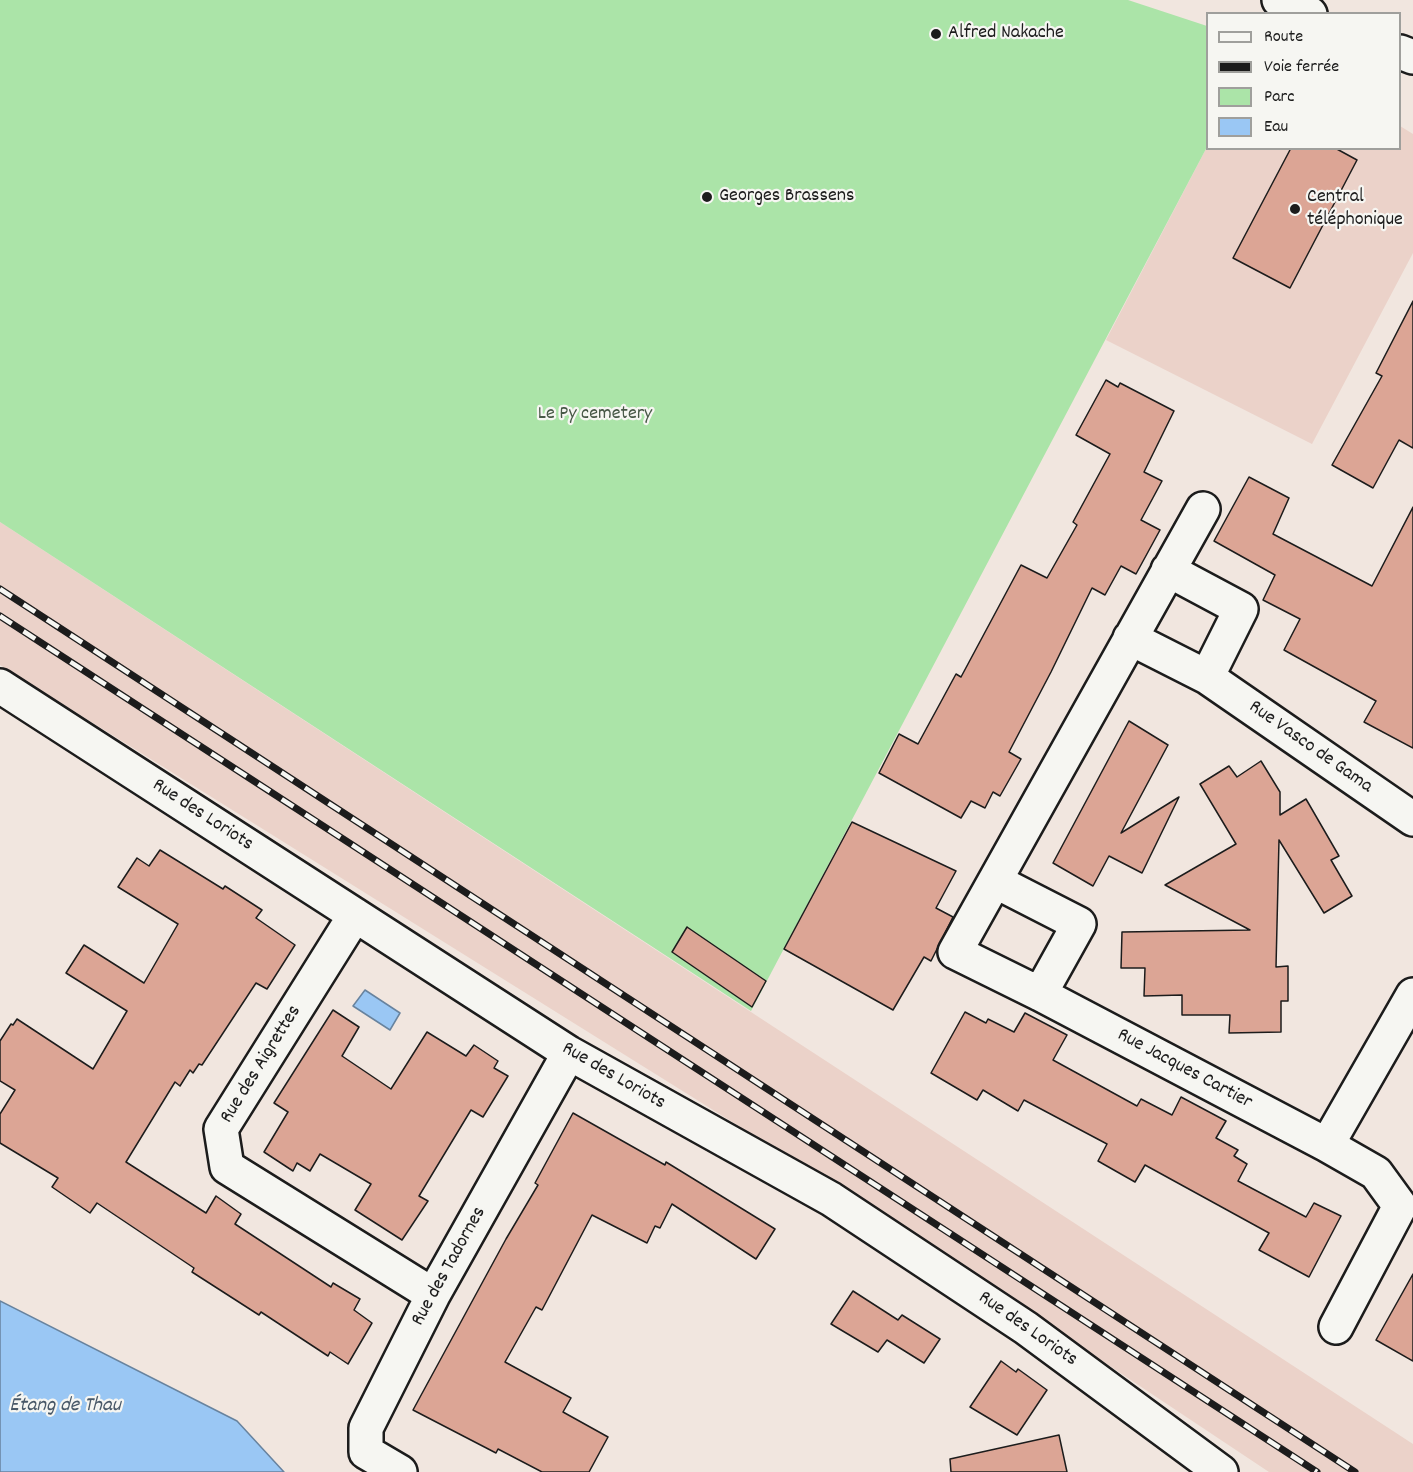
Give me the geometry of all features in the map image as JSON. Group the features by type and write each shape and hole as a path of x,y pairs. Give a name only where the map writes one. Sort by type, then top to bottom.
{"street":[{"path":"1279,0 1306,12"},
{"path":"1130,638 1203,509"},
{"path":"1168,570 1241,609 1207,677"},
{"name":"Rue Vasco de Gama","path":"1130,638 1207,677 1413,819"},
{"name":"Rue Jacques Cartier","path":"1130,638 1063,762 955,952 1040,994 1376,1173 1400,1206 1336,1327"},
{"name":"Rue des Loriots","path":"0,686 569,1053 831,1199 1026,1328 1221,1472"},
{"path":"995,881 1078,924 1040,994"},
{"name":"Rue des Aigrettes","path":"355,915 221,1129 227,1167 433,1295"},
{"path":"1327,1145 1413,995"},
{"name":"Rue des Tadornes","path":"400,1472 366,1452 366,1428 433,1295 569,1053"}],"shaded area":[{"path":"1401,127 1413,134 1413,253 1312,444 1106,340 1206,149 1401,150"},
{"path":"0,522 1413,1444 1413,1472 1269,1472 907,1231 0,665"}],"green space":[{"name":"Le Py cemetery","path":"0,0 1128,0 1206,26 1206,149 751,1011 0,522"}],"water":[{"path":"365,990 400,1013 390,1030 353,1006"},
{"name":"Étang de Thau","path":"0,1301 237,1421 284,1472 0,1472"}],"building":[{"name":"Central téléphonique","path":"1290,150 1339,150 1357,160 1290,288 1233,258"},
{"path":"1413,301 1413,448 1399,440 1373,488 1332,465 1382,376 1376,373"},
{"path":"1106,380 1118,387 1120,383 1174,411 1144,472 1162,481 1141,520 1160,530 1136,574 1121,566 1105,595 1092,588 1009,752 1021,759 1000,796 993,792 985,808 971,801 961,818 879,773 899,734 918,744 956,674 961,677 1021,565 1047,578 1077,525 1073,522 1110,454 1076,435"},
{"path":"1249,477 1289,498 1273,534 1372,586 1413,507 1413,748 1364,722 1376,701 1284,650 1300,619 1263,600 1275,575 1214,541"},
{"path":"1129,721 1168,745 1121,833 1179,797 1142,873 1109,856 1093,886 1053,863"},
{"path":"1261,761 1280,792 1280,815 1306,799 1339,856 1331,860 1352,896 1324,913 1279,840 1276,967 1288,966 1288,1001 1281,1001 1281,1032 1229,1033 1230,1015 1182,1015 1182,995 1144,996 1145,968 1121,968 1122,932 1250,930 1165,885 1236,844 1200,784 1229,766 1237,777"},
{"path":"852,822 956,871 936,908 953,917 931,961 924,957 893,1010 784,949"},
{"path":"160,850 223,889 225,886 262,910 256,918 295,945 267,989 256,983 202,1065 199,1064 193,1073 190,1070 180,1086 175,1082 126,1162 206,1213 216,1196 241,1214 235,1224 331,1287 333,1283 360,1299 354,1310 372,1323 348,1364 330,1352 328,1356 261,1312 259,1315 192,1272 194,1268 97,1203 90,1213 52,1187 58,1178 0,1143 0,1114 15,1090 0,1081 0,1041 11,1024 13,1025 17,1019 93,1069 127,1011 66,973 84,945 144,983 178,924 118,887 137,858 149,866"},
{"path":"687,927 766,981 752,1007 672,952"},
{"path":"333,1010 359,1027 342,1056 391,1089 427,1032 466,1056 474,1045 498,1061 494,1068 508,1076 483,1117 471,1110 419,1196 428,1201 402,1240 355,1210 371,1184 320,1154 310,1171 297,1163 293,1171 264,1152 288,1112 274,1103"},
{"path":"965,1012 986,1023 988,1019 1014,1032 1025,1013 1067,1035 1053,1060 1137,1106 1141,1099 1172,1115 1181,1097 1226,1121 1216,1138 1238,1150 1234,1156 1247,1164 1238,1181 1306,1217 1314,1203 1341,1216 1309,1277 1259,1250 1269,1233 1145,1165 1135,1182 1098,1161 1107,1144 1024,1100 1018,1111 983,1090 977,1100 931,1073"},
{"path":"573,1113 665,1165 666,1162 775,1229 756,1259 672,1204 660,1228 655,1226 647,1243 592,1215 542,1310 536,1307 505,1362 571,1398 563,1412 608,1437 589,1472 542,1472 498,1449 496,1453 413,1410 538,1185 535,1183"},
{"path":"1413,1274 1413,1361 1376,1340"},
{"path":"853,1291 898,1320 902,1315 940,1339 924,1363 887,1340 878,1352 831,1324"},
{"path":"1001,1361 1016,1372 1018,1369 1047,1390 1017,1435 970,1407"},
{"path":"1059,1435 1067,1472 951,1472 950,1459"}],"railway":[{"path":"0,589 1355,1472"},
{"path":"0,616 1317,1472"}],"place":[{"name":"Alfred Nakache","path":"936,34"},
{"name":"Georges Brassens","path":"707,197"},
{"name":"Central téléphonique","path":"1295,209"}]}
